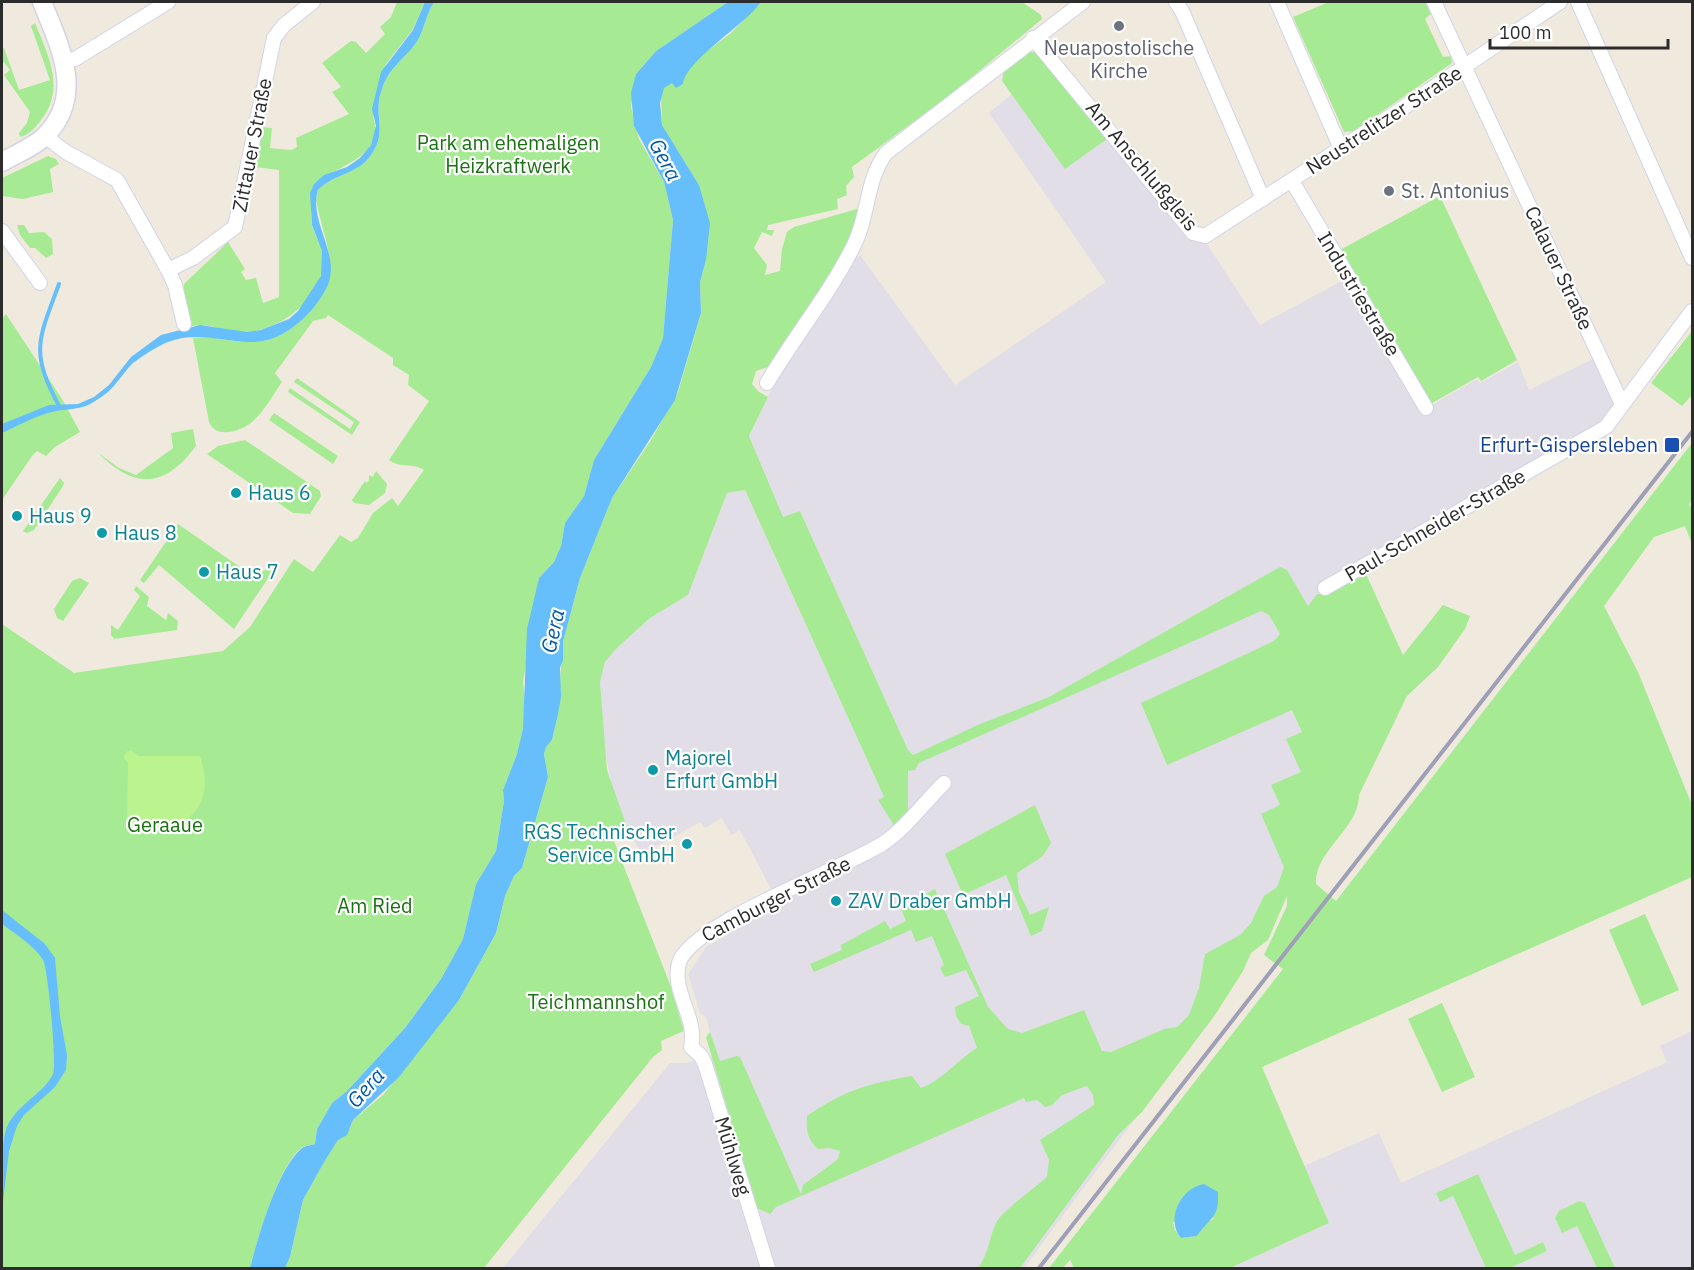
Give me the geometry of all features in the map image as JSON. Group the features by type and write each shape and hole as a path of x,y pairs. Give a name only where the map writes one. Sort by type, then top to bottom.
{"street":[{"path":"2,162 45,136 66,99 68,76 65,61 42,2"},
{"path":"65,61 75,59 168,2"},
{"name":"Zittauer Straße","path":"168,270 193,258 235,227 274,38 284,25 313,2"},
{"path":"767,383 854,246 868,188 886,153 1033,38 1083,2"},
{"path":"1277,2 1341,149"},
{"name":"Calauer Straße","path":"1434,2 1622,404"},
{"name":"Neustrelitzer Straße","path":"1205,236 1341,149 1560,2"},
{"path":"1578,2 1692,258"},
{"path":"1184,5 1263,199"},
{"name":"Am Anschlußgleis","path":"1033,38 1193,233 1205,236"},
{"path":"45,136 66,153 117,180 175,285 184,324"},
{"name":"Industriestraße","path":"1292,181 1426,408"},
{"path":"2,231 40,283"},
{"name":"Paul-Schneider-Straße","path":"1325,588 1606,427 1692,311"},
{"name":"Camburger Straße","path":"691,1047 693,1028 678,975 679,962 695,940 784,891 882,844 944,783"},
{"name":"Mühlweg","path":"691,1047 701,1056 705,1064 768,1269"}],"shaded area":[{"path":"1012,94 1065,168 1111,136 1190,233 1207,244 1260,325 1349,277 1426,408 1477,379 1480,383 1518,362 1529,390 1595,358 1619,409 1616,414 1317,594 1322,660 1284,867 1277,887 1216,1010 1024,1268 503,1268 670,1063 686,1063 712,1056 706,1037 710,1032 706,1017 700,1013 688,974 706,947 775,907 771,889 740,830 731,835 722,818 705,828 700,822 643,854 628,832 614,796 604,746 600,682 605,662 650,618 688,595 727,493 745,490 884,797 908,812 908,770 913,755 908,750 800,511 783,518 749,436 780,372 853,260 860,255 955,385 1106,282 989,113"},
{"path":"1692,1031 1692,1268 1615,1268 1585,1203 1577,1226 1597,1268 1510,1268 1547,1251 1543,1242 1515,1255 1477,1174 1437,1193 1453,1196 1486,1268 1230,1268 1329,1223 1304,1166 1379,1133 1401,1183 1667,1062 1660,1046"}],"green space":[{"path":"397,2 425,2 413,29 386,64 373,118 376,131 373,142 357,158 314,184 311,220 322,251 323,266 320,280 313,293 291,315 264,329 242,332 199,325 191,326 183,289 184,284 228,242 245,269 241,272 246,280 256,278 263,303 279,297 279,170 255,167 262,127 272,128 270,148 291,150 297,147 296,138 349,114 332,92 341,87 322,63 351,41 356,42 366,53 385,34 380,27 391,17"},
{"path":"434,2 728,2 656,51 636,74 631,107 639,139 664,182 673,220 663,338 651,367 594,460 584,496 565,523 561,546 554,562 539,578 523,683 526,708 523,728 517,754 503,790 504,801 496,851 476,884 463,939 441,979 405,1028 347,1091 332,1103 317,1129 315,1144 301,1148 284,1171 276,1187 250,1268 2,1268 2,624 74,673 223,651 250,627 294,559 313,572 340,535 351,542 358,538 373,513 392,498 398,506 424,470 389,460 429,401 408,385 409,375 393,365 393,358 328,315 326,318 313,321 275,373 282,382 266,406 247,425 229,432 217,431 209,422 193,338 245,342 266,340 292,328 313,307 327,281 330,267 329,252 316,200 318,190 331,180 360,166 371,155 379,138 378,108 385,82 420,36"},
{"name":"Teichmannshof","path":"761,2 1022,2 1041,15 1042,19 950,95 852,167 854,177 846,186 847,195 837,199 838,209 768,225 767,230 774,230 772,236 762,232 754,248 767,265 765,275 780,271 782,249 787,232 794,227 857,209 860,212 846,248 774,365 756,371 752,384 768,397 749,436 783,517 800,511 908,750 913,755 980,724 1049,697 1280,567 1287,570 1308,606 1317,594 1327,594 1366,574 1403,655 1443,605 1470,616 1465,629 1438,667 1407,696 1359,795 1352,819 1322,861 1317,872 1316,884 1336,901 1692,443 1692,501 1689,504 1692,509 1692,544 1685,526 1654,537 1604,606 1638,672 1692,805 1692,877 1262,1067 1329,1223 1230,1268 1074,1268 1070,1260 1063,1268 1049,1268 1283,969 1264,955 1287,906 1287,896 1268,940 1251,953 1243,971 1215,1015 1142,1112 1118,1135 1020,1268 978,1268 986,1254 994,1227 1000,1217 1047,1177 1049,1160 1040,1140 1094,1105 1093,1095 1087,1086 1062,1095 1052,1105 1045,1107 1037,1100 1026,1102 1024,1098 776,1207 770,1214 757,1208 706,1037 710,1032 720,1061 740,1057 801,1194 803,1185 838,1159 840,1151 829,1148 818,1149 814,1145 808,1134 807,1116 845,1094 883,1082 912,1076 921,1088 936,1080 977,1048 969,1026 961,1024 956,1016 955,1007 979,996 966,970 945,977 940,968 944,965 932,936 916,942 911,930 814,972 810,964 842,950 841,945 885,921 890,929 906,921 901,909 935,889 988,1007 1008,1029 1022,1033 1084,1010 1102,1051 1111,1052 1164,1029 1177,1027 1189,1015 1199,988 1205,954 1240,935 1251,923 1264,896 1277,887 1284,867 1261,814 1280,805 1271,785 1301,772 1286,739 1302,732 1292,710 1167,765 1141,703 1274,641 1280,634 1269,615 1261,611 919,763 915,770 908,771 908,812 895,827 878,800 884,797 745,490 727,493 688,595 650,618 617,648 605,662 600,682 607,770 628,830 621,830 612,836 671,987 684,1031 661,1041 662,1050 653,1057 484,1268 285,1268 290,1257 303,1200 323,1164 338,1140 350,1128 353,1120 383,1095 459,1000 496,933 505,896 514,876 522,868 548,777 544,754 552,740 557,719 563,642 580,578 612,498 651,440 678,392 701,313 700,282 706,260 699,185 662,125 661,93 667,81 731,33","holes":["1215,1218 1206,1223 1197,1236 1181,1238 1173,1222"]},
{"path":"1329,2 1425,2 1431,14 1425,19 1443,57 1451,56 1452,63 1354,131 1344,132 1293,17"},
{"path":"35,23 49,59 54,84 48,108 39,123 29,133 20,137 19,133 27,123 30,112 4,75 10,70 2,60 2,49 4,48 19,90 50,80 31,26"},
{"path":"1028,52 1036,52 1111,136 1065,169 1002,81 1004,70"},
{"path":"48,156 56,159 59,164 50,169 53,192 23,199 2,196 2,178"},
{"path":"1440,196 1517,360 1481,381 1478,377 1427,406 1338,251"},
{"path":"17,225 24,225 29,233 44,232 52,239 53,254 46,258 35,248 30,248 20,235"},
{"path":"6,314 62,399 80,432 55,447 46,456 37,451 2,500 2,318"},
{"path":"1692,331 1692,395 1682,406 1651,383"},
{"path":"297,378 360,422 352,435 288,392 290,388 350,429 354,422 294,382"},
{"path":"274,413 338,456 333,464 269,420"},
{"path":"193,429 196,446 184,460 160,477 136,478 111,465 98,453 119,468 136,475 173,448 171,433"},
{"path":"245,440 320,491 321,496 310,514 293,513 207,454 218,446"},
{"path":"376,471 387,484 385,493 369,505 354,503 352,500 365,481 367,483 369,475 373,477"},
{"path":"60,478 64,483 63,486 34,530 27,533 23,531"},
{"path":"178,524 253,576 269,568 274,560 275,568 234,629 159,565 144,583 140,580"},
{"path":"80,578 89,583 63,621 57,618 54,609 72,581"},
{"path":"136,586 149,597 147,606 166,620 168,613 178,621 177,630 114,639 111,635 111,625 118,630 140,596 134,590"},
{"name":"Geraaue","path":"131,750 138,756 200,756 204,775 204,792 199,806 190,817 178,825 163,829 146,830 127,826 128,763 124,758 126,752"},
{"path":"1035,805 1051,843 1043,856 1017,873 1019,892 1030,915 1049,907 1042,931 1031,936 1006,875 963,895 945,854"},
{"path":"1645,914 1679,990 1642,1006 1609,930"},
{"path":"1442,1003 1475,1077 1442,1092 1408,1019"},
{"path":"1478,1174 1515,1255 1543,1242 1547,1251 1510,1268 1486,1268 1453,1196 1440,1202 1436,1193"},
{"path":"1579,1201 1585,1203 1615,1268 1597,1268 1577,1226 1562,1233 1555,1218 1559,1211"}],"water":[{"path":"425,2 434,2 420,36 389,75 381,92 378,109 379,138 371,155 360,166 331,180 318,190 317,214 331,263 331,275 327,287 314,308 284,333 261,341 188,337 168,342 148,352 130,366 111,389 90,404 46,414 2,433 2,424 49,405 78,404 94,397 109,385 131,357 161,335 200,325 247,332 261,330 289,319 298,311 321,276 322,251 312,225 310,193 314,184 324,175 347,167 360,158 371,145 376,126 372,109 381,72 413,30"},
{"name":"Gera","path":"728,2 761,2 694,64 683,84 676,88 672,83 664,88 660,103 662,125 699,185 710,223 706,260 700,282 701,313 675,400 612,498 580,578 563,642 563,660 560,668 561,697 557,719 552,740 544,754 548,777 522,868 514,876 505,896 496,933 459,1000 399,1077 353,1120 347,1135 338,1140 323,1164 303,1200 290,1257 285,1268 250,1268 270,1204 284,1171 302,1148 315,1144 317,1129 332,1103 347,1091 405,1028 441,979 463,939 476,884 496,851 504,801 503,790 517,754 523,728 527,629 539,578 554,562 561,546 565,523 584,496 594,460 651,367 663,338 673,220 664,182 634,126 631,93 636,74 656,51"},
{"path":"2,910 45,944 55,958 60,1016 67,1055 66,1070 55,1087 24,1115 17,1126 9,1151 2,1211 2,1159 6,1129 16,1113 49,1081 54,1067 49,997 43,960 30,945 2,924"},
{"path":"1204,1184 1218,1192 1215,1213 1197,1236 1181,1238 1176,1230 1175,1222 1178,1205 1188,1191"}],"waterway":[{"path":"59,284 46,319 40,346 44,372 59,406"}],"railway":[{"path":"1039,1268 1692,432"}],"place":[{"name":"Neuapostolische Kirche","path":"1119,26"},
{"name":"St. Antonius","path":"1389,191"},
{"name":"Erfurt-Gispersleben","path":"1672,445"},
{"name":"Haus 6","path":"236,493"},
{"name":"Haus 9","path":"17,516"},
{"name":"Haus 8","path":"102,533"},
{"name":"Haus 7","path":"204,572"},
{"name":"Majorel Erfurt GmbH","path":"653,770"},
{"name":"RGS Technischer Service GmbH","path":"687,844"},
{"name":"ZAV Draber GmbH","path":"836,901"}],"park label":[{"name":"Park am ehemaligen Heizkraftwerk","path":"508,154"},
{"name":"Am Ried","path":"375,906"}]}
